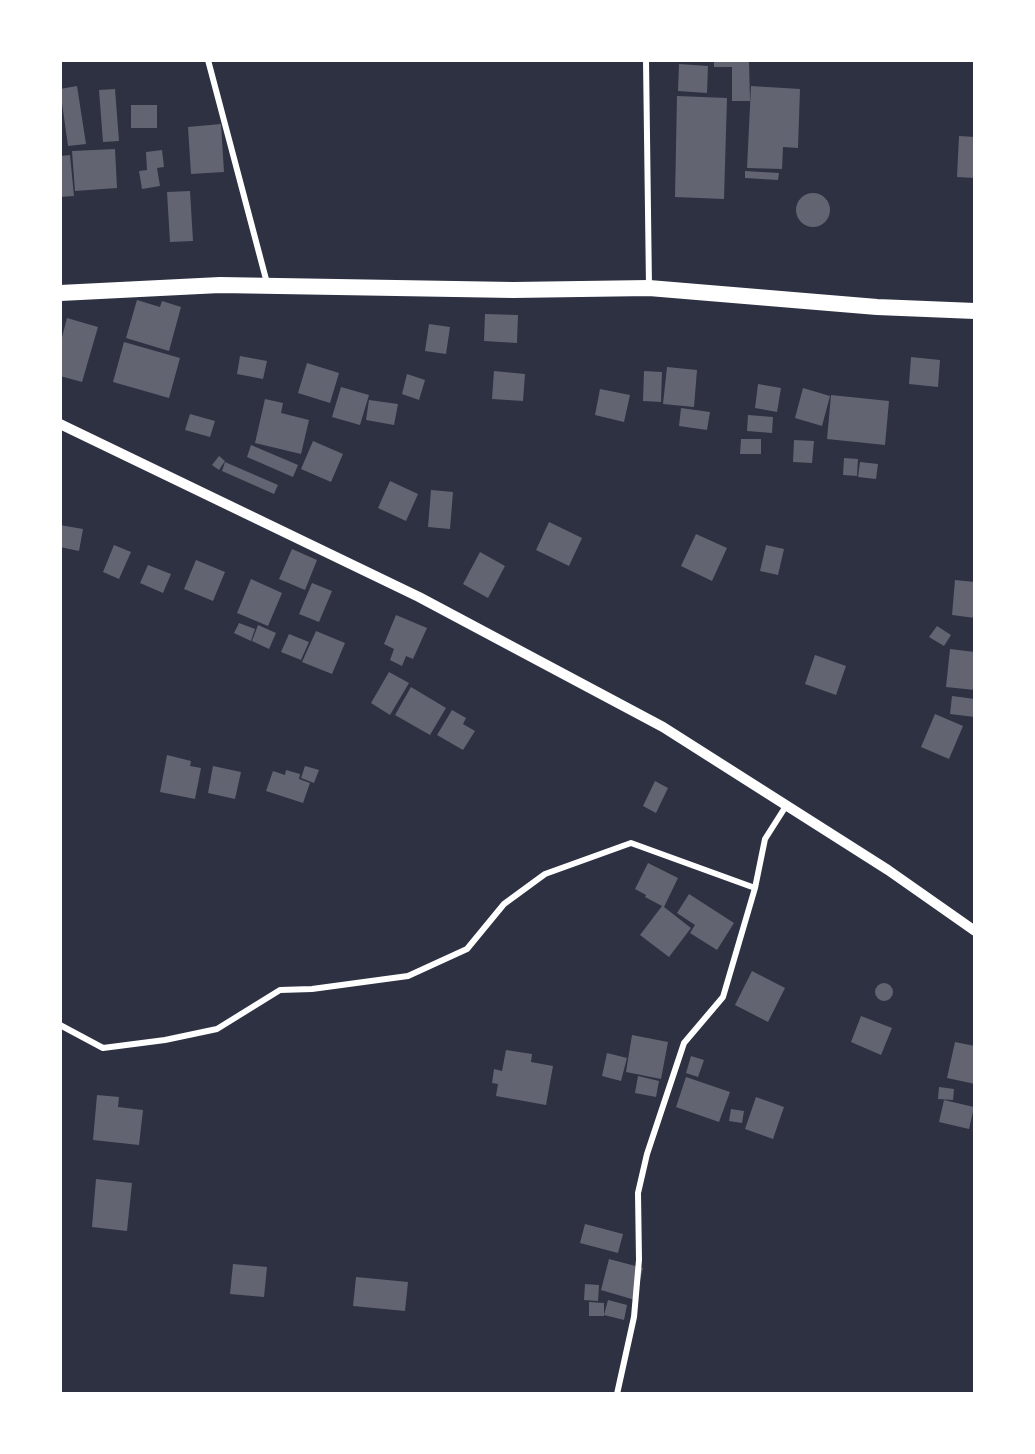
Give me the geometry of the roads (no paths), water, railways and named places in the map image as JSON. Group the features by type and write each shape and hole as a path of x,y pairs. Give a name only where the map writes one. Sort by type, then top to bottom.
{"highway":[{"path":"60,293 220,285 513,290 649,288 877,307 975,311"}],"street":[{"path":"208,60 268,286"},
{"path":"646,60 649,288"},
{"path":"60,424 419,597 663,727 888,870 975,931"},
{"path":"617,1394 634,1317 639,1260 638,1193 647,1154 684,1043 723,997 756,888 765,839 786,806"},
{"path":"60,1024 103,1048 165,1040 217,1029 280,990 312,989 408,976 467,949 504,904 545,874 631,843 756,888"}]}
